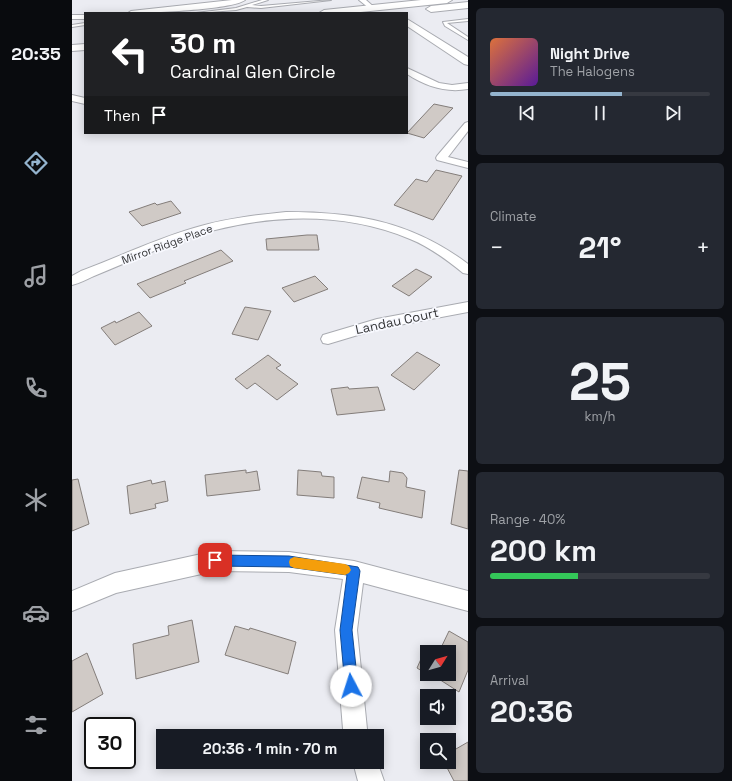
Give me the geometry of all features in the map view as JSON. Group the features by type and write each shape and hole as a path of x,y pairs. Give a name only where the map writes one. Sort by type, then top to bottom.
{"main road":[{"path":"333,12 447,0"},
{"path":"404,12 467,5"},
{"path":"378,7 392,12"},
{"path":"408,23 468,62"},
{"path":"72,39 84,38"},
{"path":"72,48 84,47"},
{"path":"449,63 468,73"}],"street":[{"path":"142,12 219,5 242,0"},
{"path":"362,0 378,7"},
{"path":"72,17 84,17"},
{"path":"408,71 423,80 438,86 454,88 468,86"},
{"path":"72,98 84,101"},
{"path":"468,125 441,158 468,165"},
{"name":"Mirror Ridge Place","path":"72,281 200,230 246,220 311,216 373,223 412,235 445,253 468,270"},
{"name":"Landau Court","path":"328,340 377,324 468,307"},
{"path":"72,601 115,583 215,560 289,562 354,571 468,601"},
{"path":"354,571 346,630 355,729"},
{"path":"367,769 371,781"}],"lane":[{"path":"205,12 247,6 266,0"},
{"path":"247,6 261,7 329,0"},
{"path":"468,20 445,22 446,25 468,40"},
{"path":"72,26 84,24"}],"building":[{"path":"434,104 453,108 424,138 408,133"},
{"path":"436,170 462,176 433,220 394,205 416,179 427,182"},
{"path":"171,201 181,213 142,226 129,212 155,203 157,205"},
{"path":"317,235 319,250 267,250 266,239"},
{"path":"221,250 233,261 184,281 186,283 150,298 137,284"},
{"path":"416,269 432,277 409,296 392,286"},
{"path":"315,276 328,289 294,302 282,288"},
{"path":"245,307 271,311 258,340 232,334"},
{"path":"139,312 152,326 115,345 101,328 115,321 116,323"},
{"path":"417,352 440,365 414,390 391,375"},
{"path":"268,355 281,365 276,368 298,384 277,400 255,383 247,389 235,379"},
{"path":"348,387 349,389 378,387 385,410 337,415 331,389"},
{"path":"246,470 246,473 257,471 260,490 207,496 205,475"},
{"path":"298,470 321,472 322,476 334,477 334,498 297,495"},
{"path":"459,470 468,471 468,529 451,524"},
{"path":"390,471 403,473 407,478 406,487 425,491 422,518 379,508 380,503 357,498 362,477 389,482"},
{"path":"78,479 89,524 72,531 72,480"},
{"path":"151,480 152,484 165,481 168,501 155,504 156,508 130,514 127,486"},
{"path":"192,620 199,662 136,679 133,644 169,635 168,626"},
{"path":"235,626 249,630 250,628 296,642 288,674 225,655"},
{"path":"449,631 468,642 468,670 459,692 442,681 456,681 456,645 442,645"},
{"path":"87,653 103,694 72,712 72,661"},
{"path":"420,661 420,670 417,668"},
{"path":"468,742 468,781 454,781 448,769 456,769 456,749"}],"slow traffic":[{"path":"294,562 345,570"}],"route":[{"path":"215,560 289,562 354,571 346,630 351,686"}]}
